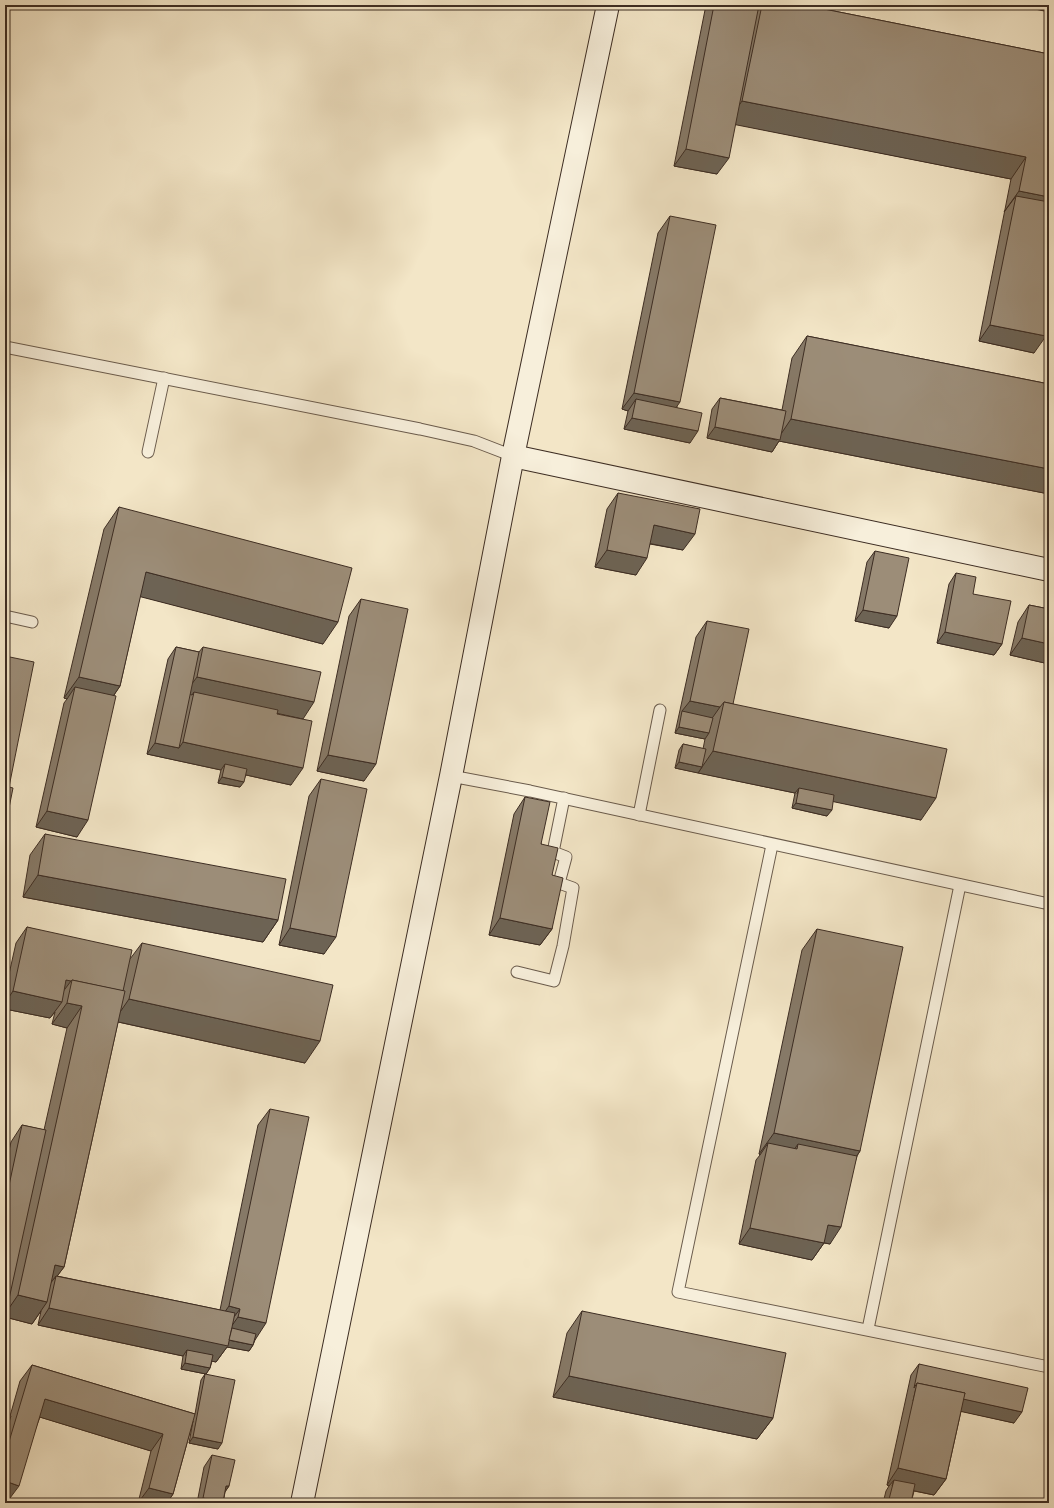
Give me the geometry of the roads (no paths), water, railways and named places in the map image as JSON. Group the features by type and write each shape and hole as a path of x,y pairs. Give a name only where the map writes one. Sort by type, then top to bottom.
{"street":[{"path":"302,1503 451,776 513,456 608,5"},
{"path":"513,456 1049,570"}],"lane":[{"path":"5,347 420,428 474,441 513,456"},
{"path":"148,452 164,378"},
{"path":"5,616 32,622"},
{"path":"639,815 660,710"},
{"path":"451,776 564,798 772,845 1049,904"},
{"path":"517,972 554,981 563,946 572,888 560,883 566,857 553,852 564,798"},
{"path":"772,845 678,1292 868,1329 1049,1367"},
{"path":"868,1329 960,885"}]}
